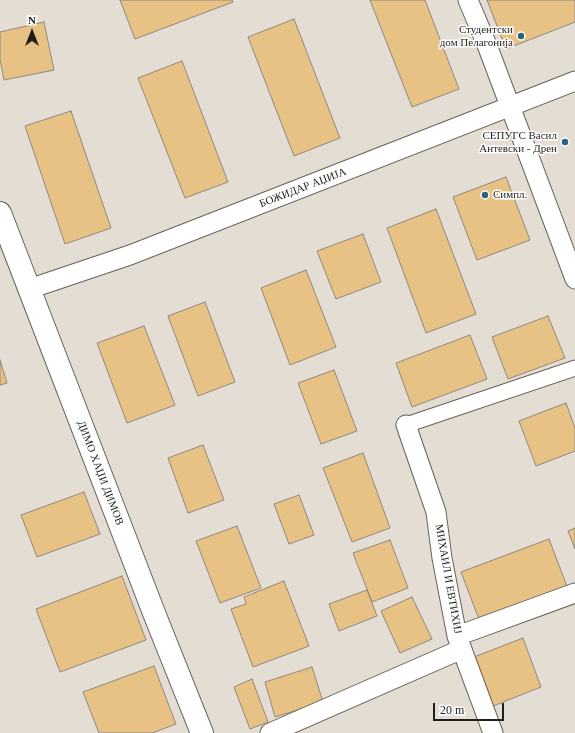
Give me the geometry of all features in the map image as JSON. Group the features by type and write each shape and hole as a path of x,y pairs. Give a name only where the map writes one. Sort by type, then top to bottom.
{"street":[{"path":"468,0 487,45 575,278"},
{"name":"БОЖИДАР АЏИЈА","path":"29,288 130,255 575,81"},
{"name":"ДИМО ХАЏИ ДИМОВ","path":"0,213 202,733"},
{"path":"406,425 575,368"},
{"name":"МИХАИЛ И ЕВТИХИЈ","path":"406,425 436,512 442,558 460,642 493,733"},
{"path":"270,733 460,642 575,593"}],"building":[{"path":"120,0 232,0 233,2 135,39"},
{"path":"370,0 425,0 459,89 412,107"},
{"name":"Студентски дом Пелагонија","path":"487,0 575,0 575,22 506,49"},
{"path":"294,19 340,138 294,156 248,37"},
{"path":"44,22 54,70 4,80 0,59 0,32"},
{"path":"182,61 228,182 185,198 138,78"},
{"path":"71,111 111,228 65,244 25,126"},
{"path":"506,177 530,240 477,260 453,197"},
{"path":"436,209 476,314 426,333 387,228"},
{"path":"363,234 381,282 336,299 317,251"},
{"path":"306,270 336,347 290,365 261,288"},
{"path":"205,302 235,382 198,396 168,316"},
{"path":"548,316 565,358 508,379 492,337"},
{"path":"144,326 175,405 127,423 97,343"},
{"path":"470,335 487,379 412,407 396,363"},
{"path":"0,360 7,383 0,385"},
{"path":"334,370 357,431 321,444 298,383"},
{"path":"566,403 575,428 575,451 536,466 519,421"},
{"path":"203,445 224,500 188,513 168,458"},
{"path":"363,453 390,528 352,542 323,468"},
{"path":"84,492 100,534 37,557 21,515"},
{"path":"299,495 314,535 289,544 274,504"},
{"path":"237,526 261,588 220,603 196,541"},
{"path":"575,528 575,549 568,531"},
{"path":"549,539 568,589 480,622 461,572"},
{"path":"390,540 408,588 372,602 353,553"},
{"path":"122,576 146,640 60,672 36,609"},
{"path":"284,581 309,646 253,667 231,609 246,604 244,597"},
{"path":"367,590 377,616 339,631 329,604"},
{"path":"412,597 432,639 400,653 381,611"},
{"path":"523,638 541,687 493,706 474,657"},
{"path":"154,666 176,724 152,733 99,733 83,692"},
{"path":"312,667 323,702 275,717 265,682"},
{"path":"252,679 268,722 250,729 234,687"}],"place":[{"name":"Студентски дом Пелагонија","path":"521,36"},
{"name":"СЕПУГС Васил Антевски - Дрен","path":"565,142"},
{"name":"Симпл.","path":"485,195"}]}
